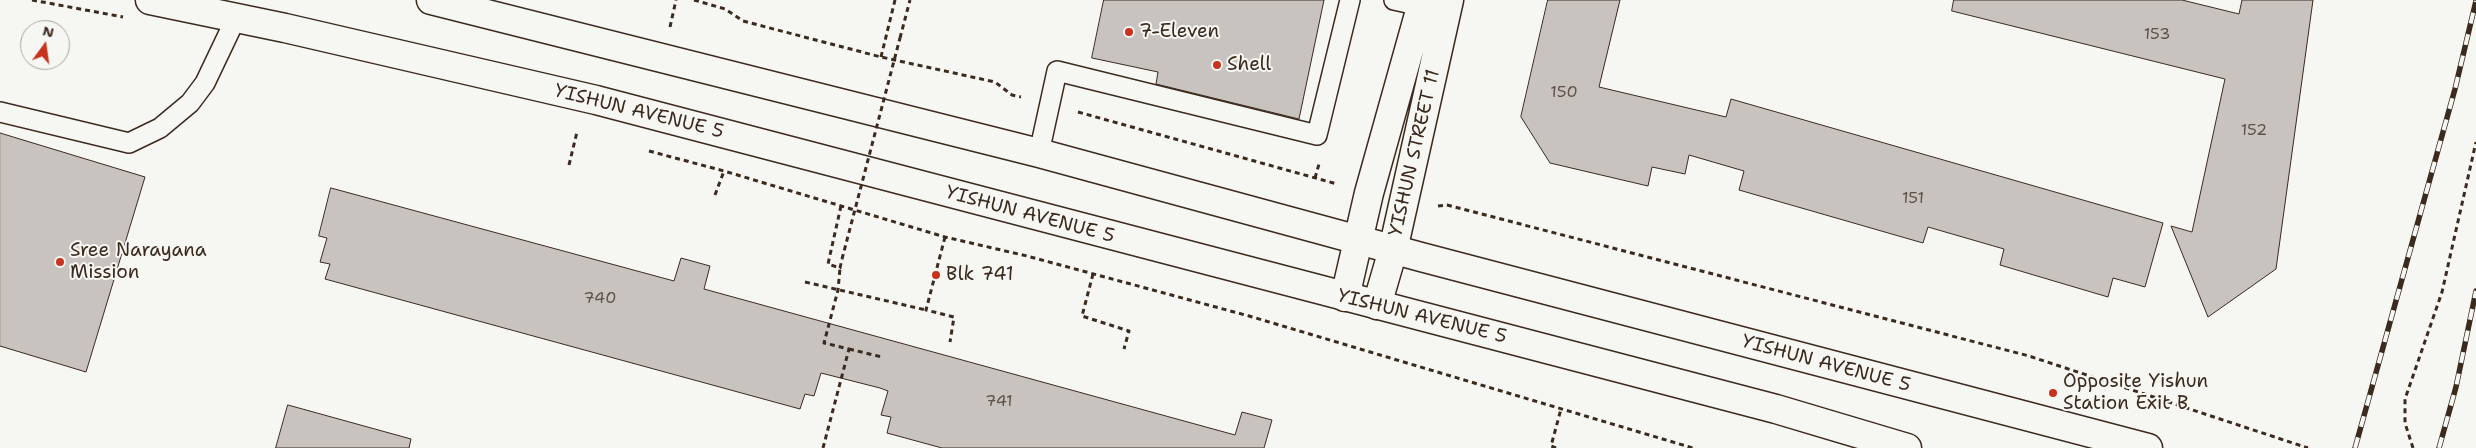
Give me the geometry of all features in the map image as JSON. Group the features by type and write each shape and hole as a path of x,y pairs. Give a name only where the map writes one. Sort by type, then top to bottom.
{"main road":[{"name":"YISHUN AVENUE 5","path":"150,0 590,98 1776,409 1906,448"},
{"name":"YISHUN AVENUE 5","path":"431,0 1039,153 1359,239 1393,250 2148,448"},
{"name":"YISHUN STREET 11","path":"1377,305 1393,250 1449,0"},
{"name":"YISHUN STREET 11","path":"1345,297 1369,193 1422,3"}],"lane":[{"path":"1039,153 1057,71 1317,135 1350,0"},
{"path":"1394,0 1422,3"},
{"path":"0,112 130,143 160,128 190,103 205,83 236,18"}],"path":[{"path":"32,0 130,18"},
{"path":"694,0 725,9 743,21 881,57 995,82 1012,95 1315,178"},
{"path":"881,57 895,0"},
{"path":"882,357 824,343 838,290 842,259 910,0"},
{"path":"570,129 586,134"},
{"path":"569,165 577,132"},
{"path":"2413,448 2405,423 2405,398 2442,292 2476,142"},
{"path":"641,149 724,171 945,237 1094,274 1249,316 1693,448"},
{"path":"715,195 724,171"},
{"path":"1433,207 1447,205 2030,356 2308,448"},
{"path":"840,268 828,264 841,206"},
{"path":"926,310 945,237"},
{"path":"1094,274 1082,316 1129,331 1124,349"},
{"path":"805,282 954,317 950,342"},
{"path":"823,448 849,349"},
{"path":"1556,448 1551,446 1561,409"}],"building":[{"name":"Shell","path":"1104,0 1324,0 1299,119 1156,84 1158,72 1092,58"},
{"path":"1548,0 1620,0 1599,87 1726,117 1731,99 2163,223 2145,287 2113,278 2108,297 2000,265 2004,249 1928,227 1923,243 1739,190 1744,171 1689,155 1685,174 1652,167 1648,186 1550,163 1521,117"},
{"path":"1954,0 2182,0 2239,14 2242,0 2313,0 2276,269 2208,317 2171,226 2192,232 2225,79 1952,11"},
{"name":"Sree Narayana Mission","path":"0,133 145,177 86,372 0,346"},
{"path":"331,188 674,281 681,258 710,266 704,289 1235,435 1242,412 1272,420 1264,448 942,448 887,433 891,417 881,415 888,391 880,388 821,373 814,396 805,394 800,409 325,279 330,264 320,262 327,238 319,236"},
{"path":"288,405 411,439 409,448 276,448"}],"railway":[{"path":"2355,448 2455,89 2476,1"},
{"path":"2439,448 2456,387 2476,291"}],"place":[{"name":"7-Eleven","path":"1129,32"},
{"name":"Shell","path":"1217,65"},
{"name":"Sree Narayana Mission","path":"60,262"},
{"name":"Blk 741","path":"936,275"},
{"name":"Opposite Yishun Station Exit B","path":"2053,393"}]}
